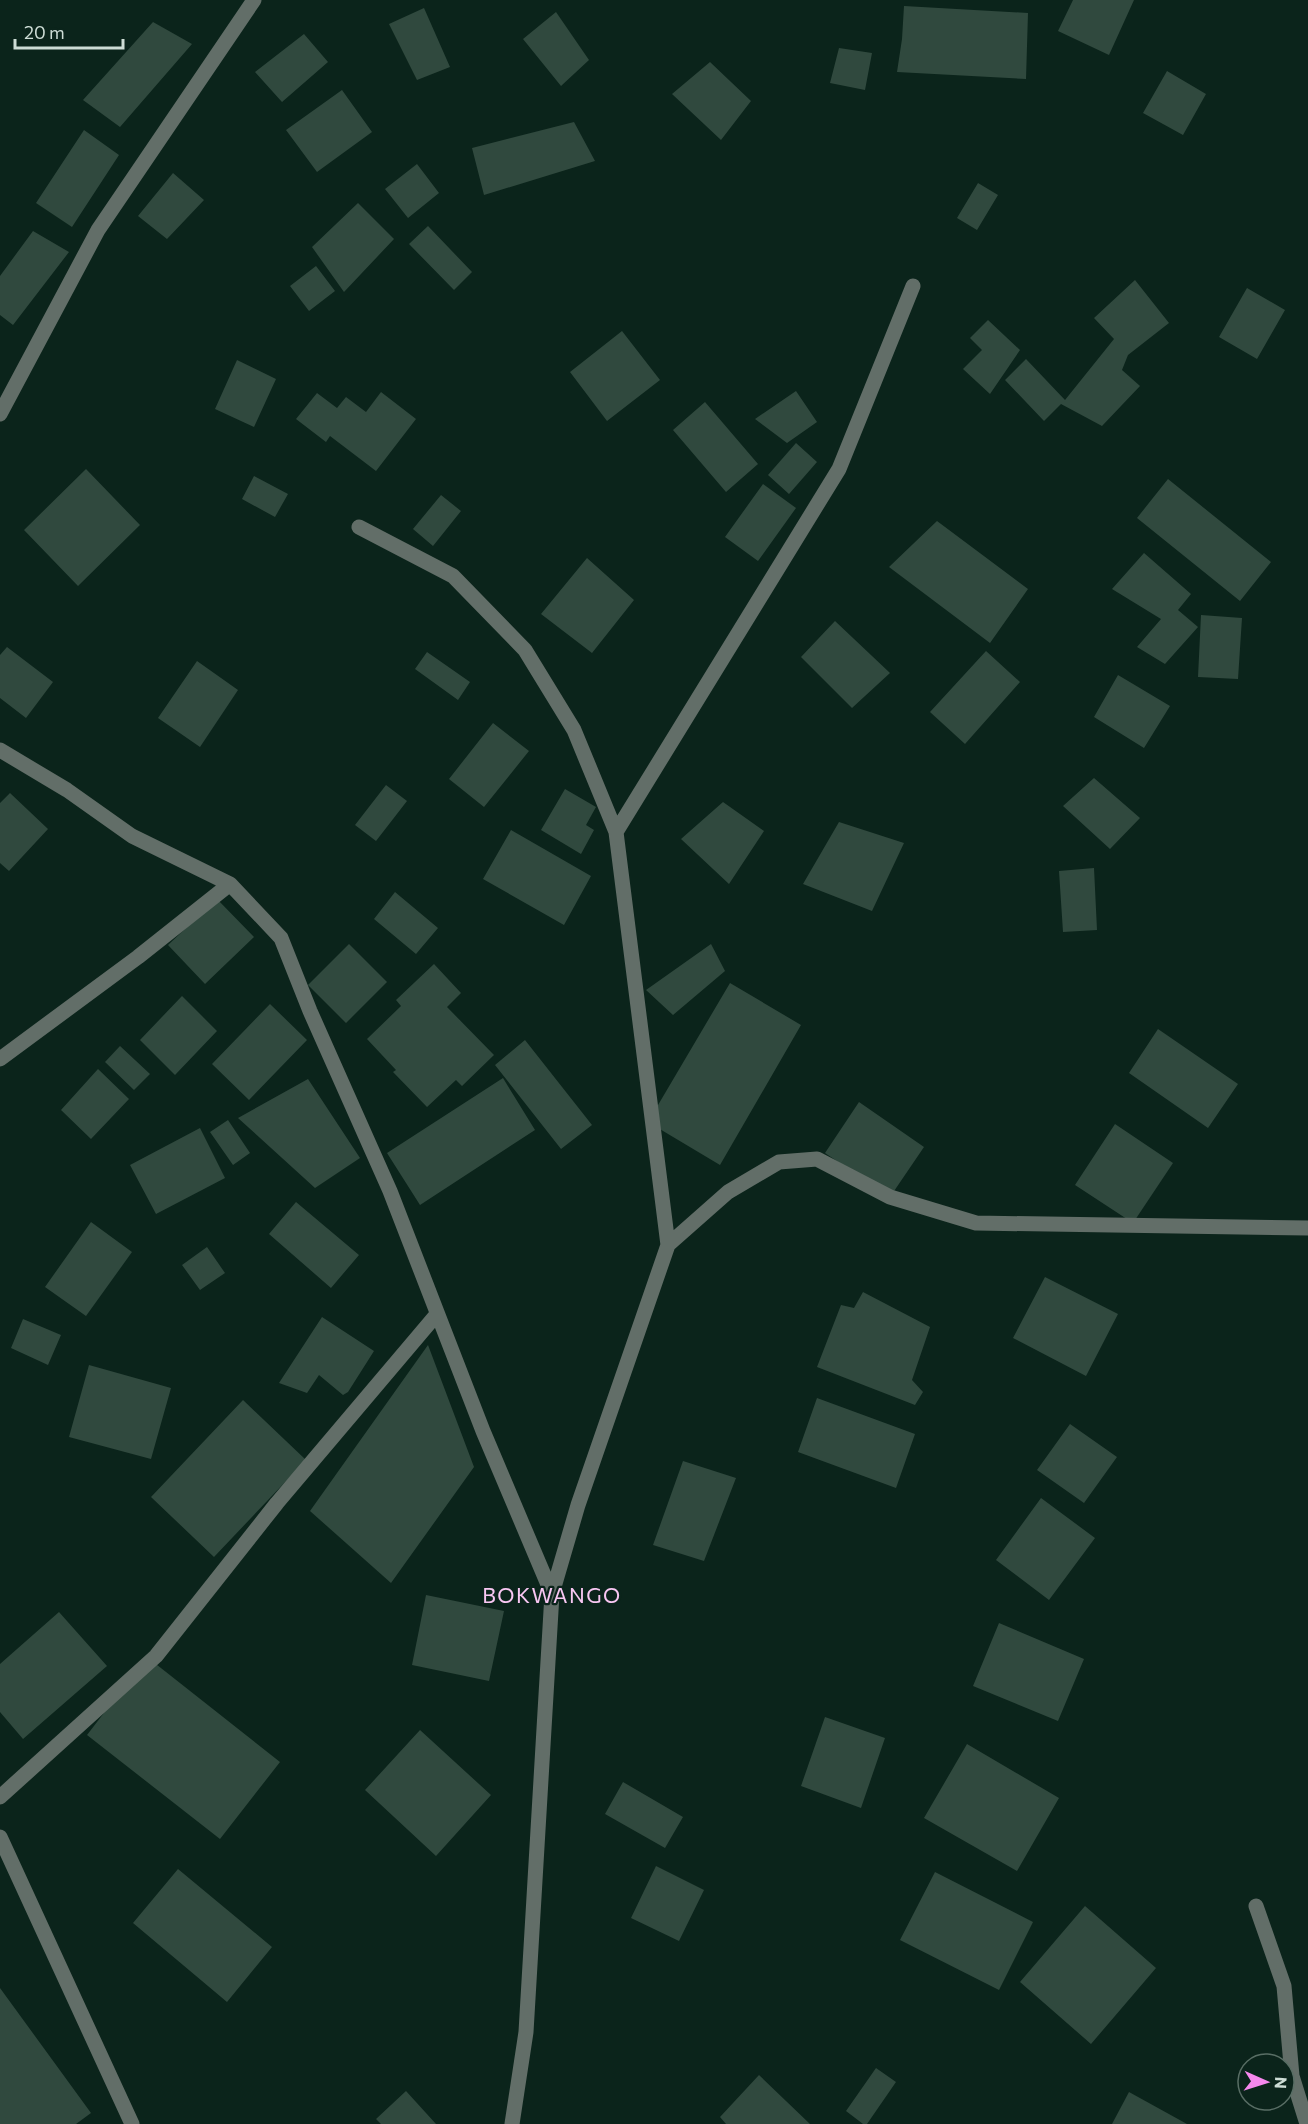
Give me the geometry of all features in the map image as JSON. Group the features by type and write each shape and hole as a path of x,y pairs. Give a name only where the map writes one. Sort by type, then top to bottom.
{"street":[{"path":"0,414 98,230 254,0"},
{"path":"616,832 839,469 913,286"},
{"path":"359,527 453,576 525,650 574,730 616,832 668,1245 578,1505 552,1594 526,2032 512,2124"},
{"path":"0,750 67,790 132,836 230,884 281,938 310,1011 390,1191 483,1431 552,1594"},
{"path":"0,1059 138,957 230,884"},
{"path":"668,1245 728,1192 779,1162 817,1159 890,1197 976,1223 1308,1228"},
{"path":"0,1797 156,1656 277,1503 437,1314"},
{"path":"0,1837 132,2124"},
{"path":"1256,1906 1284,1986 1292,2076 1307,2124"}],"building":[{"path":"1073,0 1134,0 1109,55 1058,31"},
{"path":"904,6 1028,13 1026,79 897,72"},
{"path":"424,8 450,67 417,80 389,24"},
{"path":"556,12 589,60 561,86 523,39"},
{"path":"153,22 192,44 120,127 83,100"},
{"path":"304,34 328,62 282,102 255,72"},
{"path":"839,48 872,53 865,90 830,83"},
{"path":"710,62 751,101 721,140 672,94"},
{"path":"1167,71 1206,94 1183,135 1143,113"},
{"path":"342,90 372,132 317,172 286,130"},
{"path":"574,122 595,161 484,195 472,148"},
{"path":"84,130 119,155 72,227 36,203"},
{"path":"417,164 439,193 408,218 385,189"},
{"path":"173,173 204,200 167,239 138,216"},
{"path":"978,183 998,195 977,230 957,218"},
{"path":"358,203 394,239 344,292 312,247"},
{"path":"428,226 472,272 454,290 409,244"},
{"path":"33,231 69,252 13,325 0,315 0,276"},
{"path":"316,266 335,291 309,311 290,286"},
{"path":"1135,280 1169,323 1128,355 1122,370 1140,386 1102,426 1061,404 1044,421 1005,380 1026,359 1065,400 1114,339 1094,318"},
{"path":"1247,288 1285,310 1257,359 1219,337"},
{"path":"988,320 1020,350 990,394 963,369 982,350 970,338"},
{"path":"622,331 660,380 607,421 570,372"},
{"path":"237,360 276,379 254,427 215,409"},
{"path":"796,391 817,422 787,443 755,419"},
{"path":"381,392 416,419 376,471 330,436 326,442 296,419 317,393 337,408 346,397 366,412"},
{"path":"705,402 758,464 726,492 673,430"},
{"path":"796,443 817,462 789,494 768,475"},
{"path":"86,469 140,525 78,586 24,530"},
{"path":"254,476 288,494 275,517 242,499"},
{"path":"1168,479 1271,562 1240,601 1137,518"},
{"path":"763,484 796,508 758,561 725,537"},
{"path":"441,495 461,511 433,546 413,529"},
{"path":"937,521 1028,589 990,643 889,567"},
{"path":"1144,553 1191,594 1178,610 1198,627 1165,664 1137,647 1161,619 1112,589"},
{"path":"587,558 634,600 592,653 541,614"},
{"path":"1201,615 1242,618 1238,679 1198,677"},
{"path":"835,621 890,673 852,708 801,657"},
{"path":"7,647 53,682 26,718 0,698 0,655"},
{"path":"986,651 1020,682 965,744 930,712"},
{"path":"427,652 470,682 458,700 415,669"},
{"path":"197,661 238,690 200,747 158,718"},
{"path":"1118,675 1170,706 1144,748 1094,717"},
{"path":"493,723 529,751 484,807 449,779"},
{"path":"1094,778 1140,818 1110,849 1063,806"},
{"path":"386,785 407,801 376,841 355,825"},
{"path":"565,789 596,807 586,825 594,830 581,854 541,830"},
{"path":"10,793 48,829 9,871 0,863 0,803"},
{"path":"723,802 764,831 729,884 681,839"},
{"path":"839,822 904,843 872,911 803,884"},
{"path":"511,830 591,876 564,925 483,879"},
{"path":"1094,868 1097,930 1063,932 1059,871"},
{"path":"395,892 438,928 416,954 374,919"},
{"path":"217,899 254,937 205,984 168,945"},
{"path":"349,944 387,982 346,1023 308,985"},
{"path":"711,944 725,971 673,1015 646,990"},
{"path":"434,964 461,993 447,1007 494,1055 462,1086 456,1080 427,1107 393,1072 396,1070 367,1039 401,1006 396,1000"},
{"path":"730,983 801,1025 720,1165 648,1122"},
{"path":"182,996 217,1031 175,1075 140,1040"},
{"path":"270,1004 307,1040 249,1100 212,1064"},
{"path":"1158,1029 1238,1084 1208,1128 1129,1073"},
{"path":"525,1040 592,1125 561,1149 495,1065"},
{"path":"120,1046 150,1074 134,1090 105,1062"},
{"path":"98,1069 129,1099 91,1139 61,1110"},
{"path":"503,1078 535,1130 420,1205 387,1153"},
{"path":"308,1079 360,1158 315,1188 238,1118"},
{"path":"859,1102 924,1147 890,1197 825,1153"},
{"path":"228,1120 250,1153 233,1165 210,1132"},
{"path":"1115,1124 1173,1163 1133,1223 1075,1185"},
{"path":"200,1128 225,1178 156,1214 130,1165"},
{"path":"296,1202 359,1255 331,1288 269,1234"},
{"path":"91,1222 132,1252 86,1316 45,1287"},
{"path":"207,1247 225,1273 200,1290 182,1265"},
{"path":"1045,1277 1118,1314 1086,1376 1013,1338"},
{"path":"863,1292 930,1327 912,1380 923,1392 915,1405 817,1367 841,1305 854,1308"},
{"path":"322,1317 374,1351 348,1392 343,1395 319,1375 307,1393 279,1383"},
{"path":"23,1319 61,1335 48,1365 11,1348"},
{"path":"428,1345 474,1467 391,1583 310,1511"},
{"path":"89,1365 171,1388 151,1459 69,1437"},
{"path":"817,1398 915,1434 896,1488 798,1452"},
{"path":"243,1400 306,1460 214,1557 151,1497"},
{"path":"1070,1424 1117,1457 1084,1503 1037,1470"},
{"path":"683,1461 736,1478 704,1561 653,1545"},
{"path":"1041,1498 1095,1538 1049,1600 996,1560"},
{"path":"426,1595 504,1611 489,1681 412,1665"},
{"path":"59,1612 107,1666 23,1739 0,1712 0,1664"},
{"path":"999,1623 1084,1659 1058,1721 973,1686"},
{"path":"147,1657 280,1762 220,1839 87,1735"},
{"path":"825,1717 885,1738 861,1808 801,1786"},
{"path":"420,1730 491,1795 436,1856 365,1790"},
{"path":"967,1744 1059,1798 1017,1871 924,1818"},
{"path":"623,1782 683,1817 665,1848 605,1814"},
{"path":"656,1866 704,1890 679,1941 631,1918"},
{"path":"178,1869 272,1947 227,2002 133,1923"},
{"path":"935,1872 1033,1922 999,1990 900,1940"},
{"path":"1085,1906 1156,1968 1091,2044 1020,1982"},
{"path":"0,1988 91,2113 76,2124 0,2124"},
{"path":"876,2068 896,2082 867,2124 863,2124 846,2111"},
{"path":"759,2075 810,2124 726,2124 720,2117"},
{"path":"406,2091 436,2124 381,2124 376,2119"},
{"path":"1129,2092 1187,2124 1112,2124"}],"district":[{"name":"BOKWANGO","path":"552,1594"}]}
